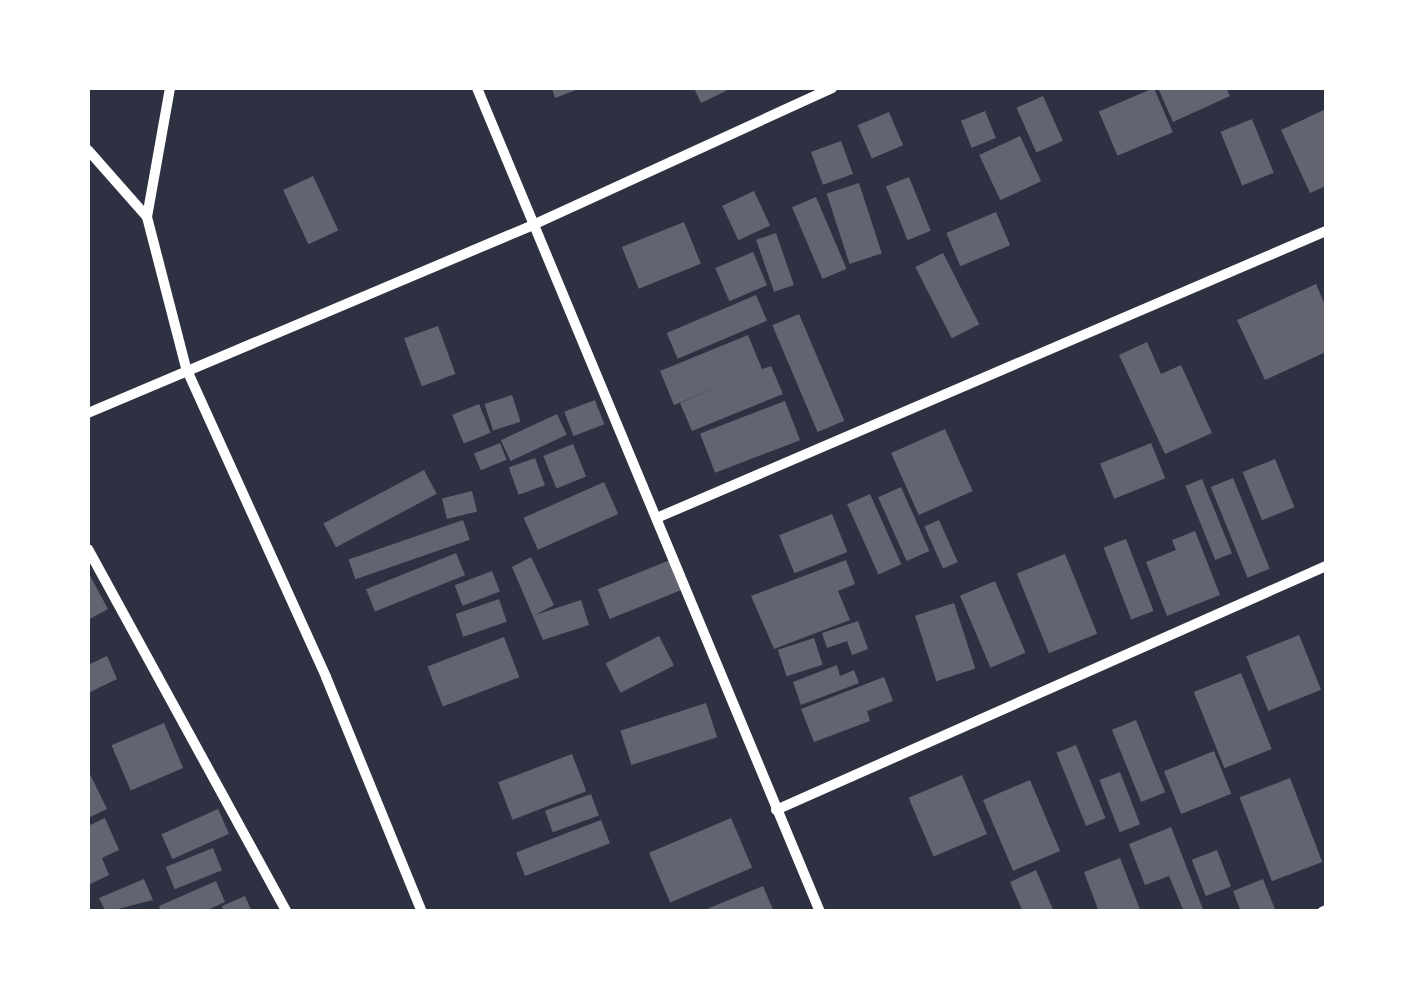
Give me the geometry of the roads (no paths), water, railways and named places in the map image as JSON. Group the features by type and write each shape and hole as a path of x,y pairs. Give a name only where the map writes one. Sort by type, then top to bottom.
{"street":[{"path":"170,88 147,217 186,368 326,677 422,912"},
{"path":"476,88 659,516 820,912"},
{"path":"88,412 535,224 832,88"},
{"path":"88,150 147,217"},
{"path":"659,516 1326,230"},
{"path":"88,549 287,912"},
{"path":"776,810 1326,566"}]}
